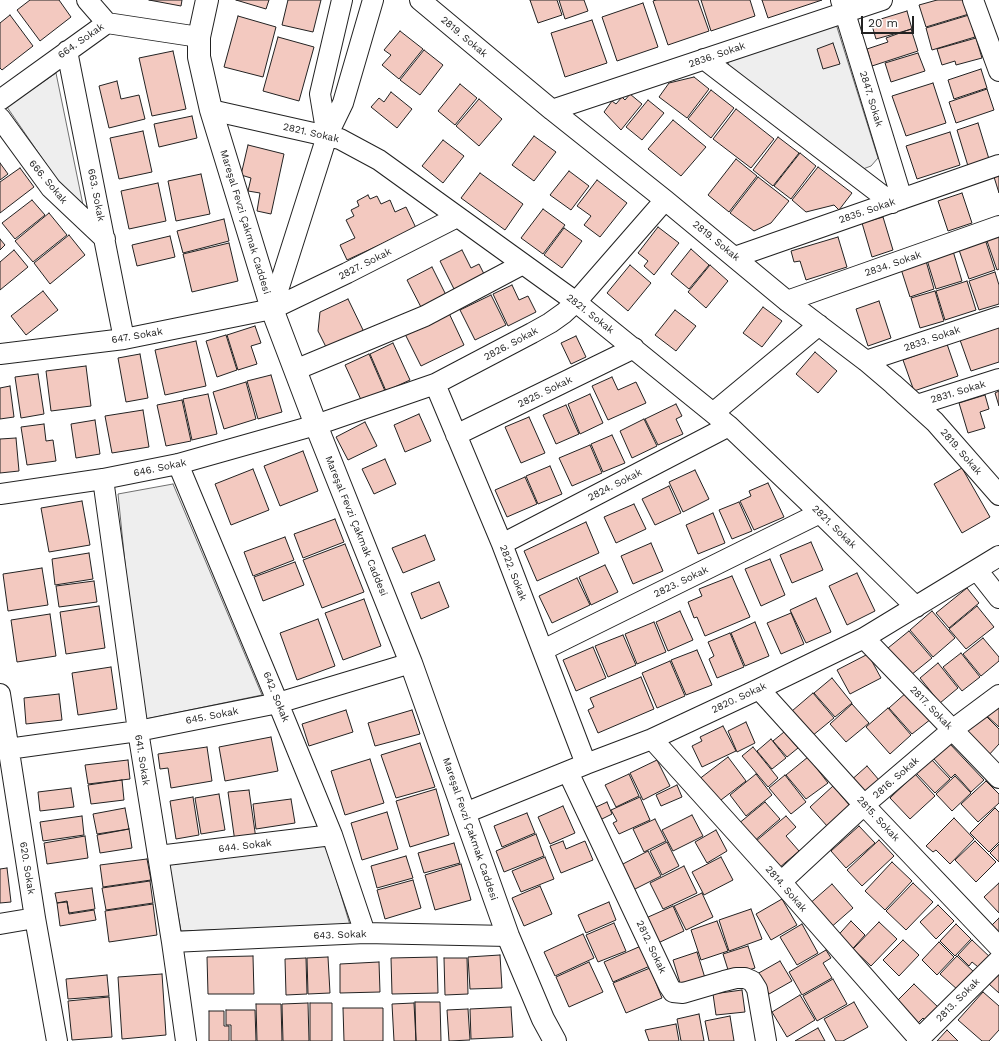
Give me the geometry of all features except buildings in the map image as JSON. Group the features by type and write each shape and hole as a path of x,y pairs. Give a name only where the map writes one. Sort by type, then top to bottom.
{"main road":[{"name":"Mareşal Fevzi Çakmak Caddesi","path":"207,0 199,37 199,57 211,110 272,309 316,425 411,663 508,936 543,1019 555,1041"}],"street":[{"path":"87,0 107,23"},
{"path":"327,136 320,94 342,0"},
{"path":"272,309 327,136 343,103 373,0"},
{"name":"2819. Sokak","path":"420,0 552,110 818,325 866,361 935,422 999,496"},
{"name":"2836. Sokak","path":"552,110 704,59 842,6 882,0"},
{"path":"973,0 999,71"},
{"name":"2847. Sokak","path":"842,6 897,201"},
{"name":"664. Sokak","path":"0,100 107,23 199,37"},
{"name":"663. Sokak","path":"67,51 124,339"},
{"path":"704,59 897,201"},
{"name":"2821. Sokak","path":"211,110 340,139 379,160 576,302 729,426 916,607"},
{"name":"666. Sokak","path":"0,118 51,188 105,239"},
{"name":"2835. Sokak","path":"735,257 999,165"},
{"name":"2826. Sokak","path":"316,425 435,384 550,323 576,302 665,200"},
{"name":"2827. Sokak","path":"272,309 348,273 458,217"},
{"name":"2834. Sokak","path":"788,301 999,226"},
{"path":"295,370 425,316 523,264"},
{"name":"647. Sokak","path":"0,354 124,339 272,309"},
{"name":"2833. Sokak","path":"866,361 999,316"},
{"path":"713,413 818,325"},
{"name":"2825. Sokak","path":"456,435 634,348"},
{"name":"2831. Sokak","path":"917,405 999,379"},
{"name":"2822. Sokak","path":"435,384 502,544 543,650 577,768"},
{"name":"646. Sokak","path":"0,494 103,479 178,464 316,425"},
{"name":"2824. Sokak","path":"502,544 729,426"},
{"name":"642. Sokak","path":"178,464 332,835 365,933"},
{"name":"641. Sokak","path":"103,479 138,732 172,942 186,1041"},
{"name":"2823. Sokak","path":"543,650 820,513"},
{"name":"2820. Sokak","path":"465,813 652,739 759,689 864,638 999,556"},
{"path":"977,570 999,598"},
{"name":"2817. Sokak","path":"864,638 999,778"},
{"name":"645. Sokak","path":"8,749 138,732 278,703 411,663"},
{"name":"2815. Sokak","path":"759,689 864,805 999,947"},
{"name":"620. Sokak","path":"0,694 35,918 57,1041"},
{"name":"2816. Sokak","path":"781,882 864,805 952,730 999,695"},
{"name":"2814. Sokak","path":"652,739 781,882 918,1040"},
{"name":"2812. Sokak","path":"577,768 669,986 673,992 683,993 724,981 745,978 752,981 757,989 766,1041"},
{"name":"644. Sokak","path":"158,856 332,835"},
{"path":"0,924 35,918"},
{"name":"643. Sokak","path":"172,942 365,933 508,936"},
{"name":"2813. Sokak","path":"918,1040 999,960"}],"shaded area":[{"path":"836,24 878,158 871,166 863,169 730,70 728,62"},
{"path":"56,73 83,205 71,197 57,180 7,107"},
{"path":"173,484 262,695 141,720 118,494"},
{"path":"326,845 350,925 181,931 169,865"}]}
